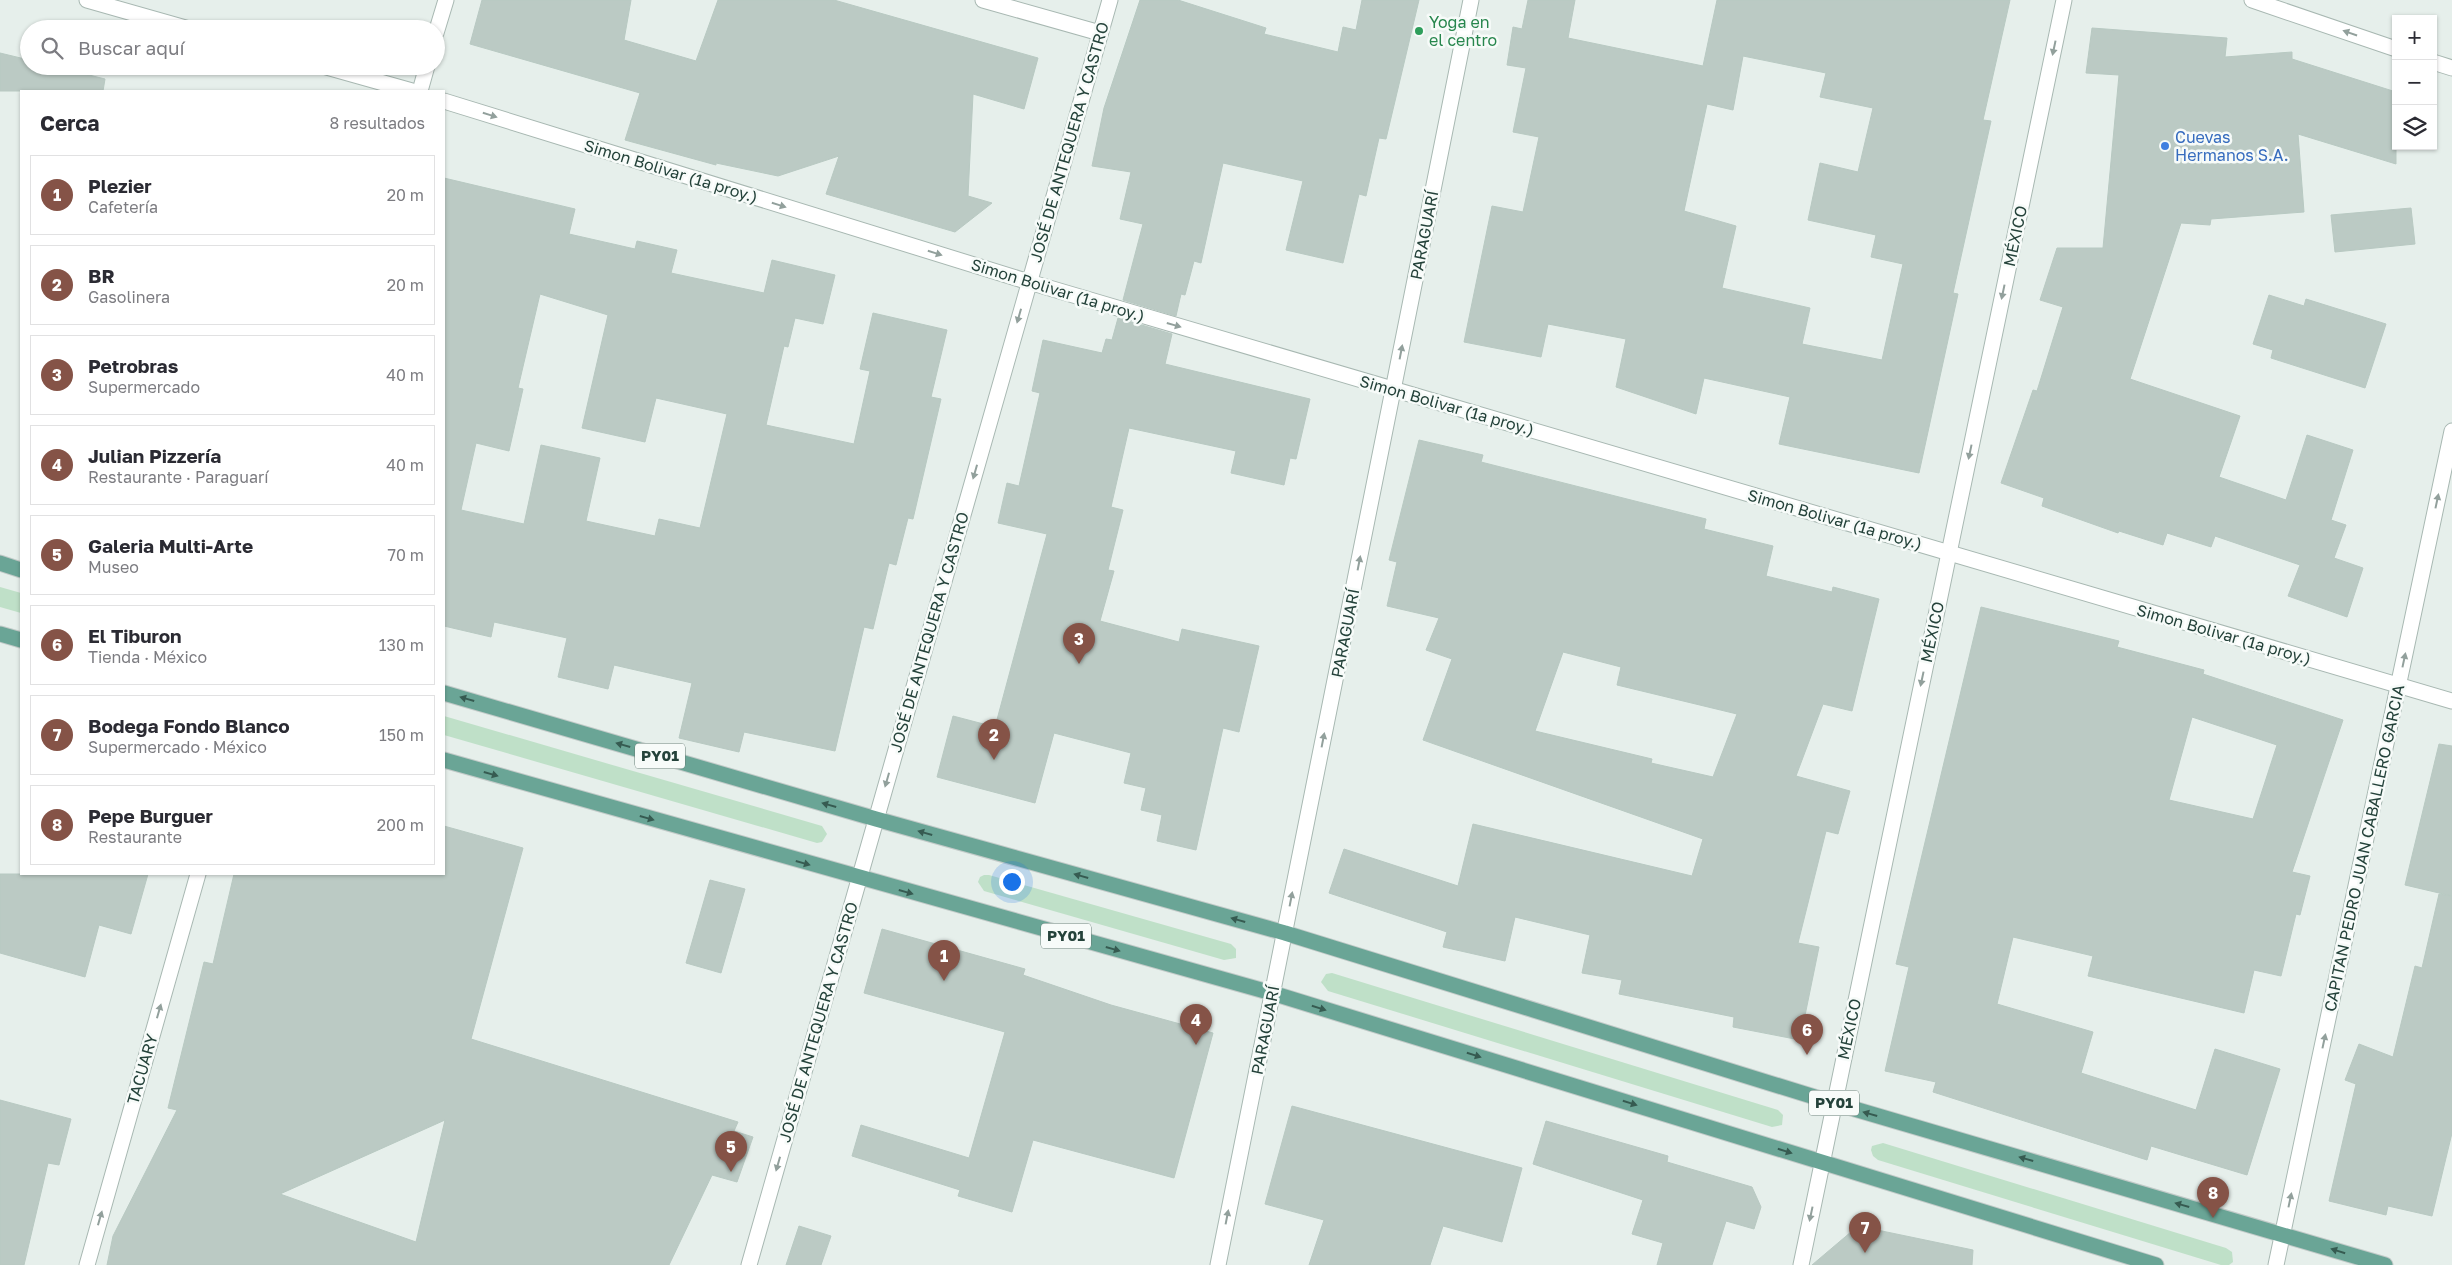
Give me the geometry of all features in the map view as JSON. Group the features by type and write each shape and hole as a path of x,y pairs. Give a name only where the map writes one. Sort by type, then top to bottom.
{"main road":[{"path":"0,563 20,570"},
{"path":"0,634 20,640"},
{"name":"PY01","path":"445,693 876,819 1284,933 1834,1103 2385,1265"},
{"name":"PY01","path":"445,760 859,879 1272,993 2156,1265"}],"street":[{"path":"87,0 157,20"},
{"path":"440,20 446,0"},
{"path":"984,0 1100,33"},
{"name":"JOSÉ DE ANTEQUERA Y CASTRO","path":"749,1265 1110,0"},
{"name":"PARAGUARÍ","path":"1218,1265 1471,0"},
{"name":"MÉXICO","path":"1801,1265 2064,0"},
{"path":"2252,0 2392,48"},
{"path":"2437,63 2452,68"},
{"path":"355,75 408,90"},
{"path":"420,90 424,75"},
{"name":"Simon Bolivar (1ª proy.)","path":"445,101 1029,282 2452,701"},
{"name":"CAPITAN PEDRO JUAN CABALLERO GARCIA","path":"2276,1265 2452,431"},
{"name":"TACUARY","path":"87,1265 198,875"}],"green space":[{"path":"0,587 20,593 20,613 0,607"},
{"path":"445,716 822,826 827,834 822,842 817,843 445,735"},
{"path":"984,875 1231,944 1236,949 1236,958 1224,960 984,891 978,882 980,877"},
{"path":"1332,973 1778,1110 1783,1115 1782,1125 1772,1127 1328,991 1321,982 1326,974"},
{"path":"1883,1143 2226,1248 2232,1252 2233,1262 2229,1265 2221,1265 1878,1160 1873,1156 1872,1146"}],"building":[{"path":"482,0 631,0 624,40 696,61 718,0 834,0 1038,58 1024,109 973,94 968,196 992,203 955,232 826,194 839,156 778,176 716,163 716,165 625,140 640,93 470,44"},
{"path":"1140,0 1178,0 1266,28 1264,34 1338,52 1343,27 1356,30 1362,0 1419,0 1386,139 1379,138 1366,196 1359,194 1343,263 1286,250 1303,181 1223,163 1201,263 1194,261 1185,295 1181,294 1176,316 1123,300 1143,224 1120,219 1131,172 1092,166 1104,108"},
{"path":"1528,0 1575,0 1568,38 1703,66 1717,0 2010,0 1983,120 1991,121 1953,293 1958,294 1919,473 1779,444 1790,397 1704,378 1696,414 1616,387 1626,339 1548,324 1541,357 1464,342 1492,206 1523,212 1539,137 1513,132 1526,68 1507,65 1513,27 1522,29","holes":["1743,56 1826,73 1820,97 1873,108 1858,172 1820,163 1808,220 1876,235 1871,257 1903,264 1882,360 1802,344 1810,308 1722,288 1736,226 1684,211 1707,104 1733,110"]},
{"path":"2092,28 2227,38 2225,57 2292,52 2292,59 2392,91 2392,150 2396,150 2396,164 2298,134 2304,212 2211,219 2210,225 2181,223 2130,379 2240,416 2219,477 2286,500 2307,435 2353,450 2331,520 2346,525 2334,558 2363,568 2347,617 2288,596 2300,565 2215,536 2211,547 2167,533 2163,545 2119,531 2118,533 2042,506 2044,498 2001,483 2033,390 2037,391 2063,307 2040,300 2057,248 2103,248 2119,75 2086,73"},
{"path":"0,53 20,58 20,75 89,75 105,79 103,90 0,91"},
{"path":"445,178 575,209 569,234 635,249 637,241 677,250 671,273 764,293 772,260 835,275 823,324 795,318 788,347 784,346 766,425 854,444 870,371 860,369 873,313 947,330 931,397 941,399 913,519 908,518 896,565 889,563 873,629 864,627 835,751 744,732 739,752 679,738 692,683 614,665 608,689 558,677 567,638 494,622 491,637 445,626","holes":["540,294 608,315 582,428 645,442 656,398 727,414 700,528 659,519 655,536 586,521 600,458 541,445 524,524 461,510 476,443 509,451 523,389 518,388"]},
{"path":"2411,208 2415,244 2335,252 2331,215"},
{"path":"2269,295 2304,306 2306,299 2386,324 2365,388 2271,358 2273,350 2253,344"},
{"path":"1118,318 1172,334 1165,364 1310,399 1296,459 1290,458 1284,485 1231,473 1236,451 1129,428 1111,507 1123,510 1108,570 1114,571 1100,621 1179,642 1182,629 1259,646 1239,732 1223,728 1196,850 1157,841 1162,815 1141,810 1146,788 1124,783 1131,753 1054,733 1035,803 937,777 953,716 995,727 1047,534 998,523 1007,483 1019,486 1040,393 1032,391 1043,340 1102,353 1106,339 1112,340"},
{"path":"1419,440 1483,455 1481,462 1706,519 1704,529 1773,546 1766,576 1832,592 1833,587 1879,599 1852,711 1823,704 1796,776 1850,791 1838,834 1826,831 1798,943 1819,947 1800,1040 1733,1027 1734,1017 1619,994 1622,980 1582,973 1590,935 1515,917 1505,961 1443,947 1447,932 1329,893 1344,849 1458,886 1473,824 1692,876 1703,839 1423,740 1452,659 1426,650 1439,618 1387,606 1397,562 1389,560","holes":["1563,652 1621,667 1617,685 1737,714 1713,777 1651,763 1652,759 1535,731"]},
{"path":"1981,607 2119,641 2117,647 2204,670 2203,674 2343,720 2292,872 2310,876 2300,915 2296,914 2281,976 2254,970 2244,1013 2088,976 2093,956 2013,937 1997,1004 2093,1032 2081,1073 2196,1110 2215,1049 2280,1069 2247,1175 2151,1146 2147,1160 1933,1092 1936,1082 1885,1071 1909,967 1896,964","holes":["2192,717 2277,745 2253,819 2169,800"]},
{"path":"2439,744 2452,746 2452,896 2405,885"},
{"path":"445,826 523,848 471,1039 738,1122 734,1131 753,1137 737,1182 712,1175 669,1265 107,1265 113,1236 177,1110 168,1108 204,962 213,964 234,875 445,875","holes":["445,1120 416,1242 280,1194"]},
{"path":"0,874 148,875 131,934 99,925 85,977 0,953"},
{"path":"710,880 745,889 721,973 686,963"},
{"path":"2439,894 2452,896 2452,1133 2432,1216 2388,1206 2386,1215 2329,1201 2356,1084 2345,1080 2359,1044 2393,1057 2415,966 2422,968"},
{"path":"882,929 1025,969 1023,975 1111,1005 1213,1033 1174,1178 1033,1140 1012,1212 958,1196 960,1190 852,1156 861,1125 969,1158 1005,1032 864,993"},
{"path":"0,1100 71,1119 59,1165 48,1163 24,1265 0,1265"},
{"path":"1292,1106 1522,1168 1502,1242 1443,1226 1430,1265 1309,1265 1324,1220 1265,1204"},
{"path":"1546,1121 1668,1156 1667,1162 1752,1187 1761,1207 1754,1229 1726,1221 1712,1265 1657,1265 1663,1243 1632,1234 1643,1200 1533,1164"},
{"path":"799,1226 831,1236 821,1265 786,1265"},
{"path":"1858,1226 1973,1250 1972,1265 1812,1265"}],"place":[{"name":"Yoga en el centro","path":"1419,31"},
{"name":"Cuevas Hermanos S.A.","path":"2165,146"},
{"name":"Petrobras","path":"1079,664"},
{"name":"BR","path":"994,760"},
{"name":"Plezier","path":"944,981"},
{"name":"Julian Pizzería","path":"1196,1045"},
{"name":"El Tiburon","path":"1807,1055"},
{"name":"Galeria Multi-Arte","path":"731,1172"},
{"name":"Pepe Burguer","path":"2213,1218"},
{"name":"Bodega Fondo Blanco","path":"1865,1253"}]}
